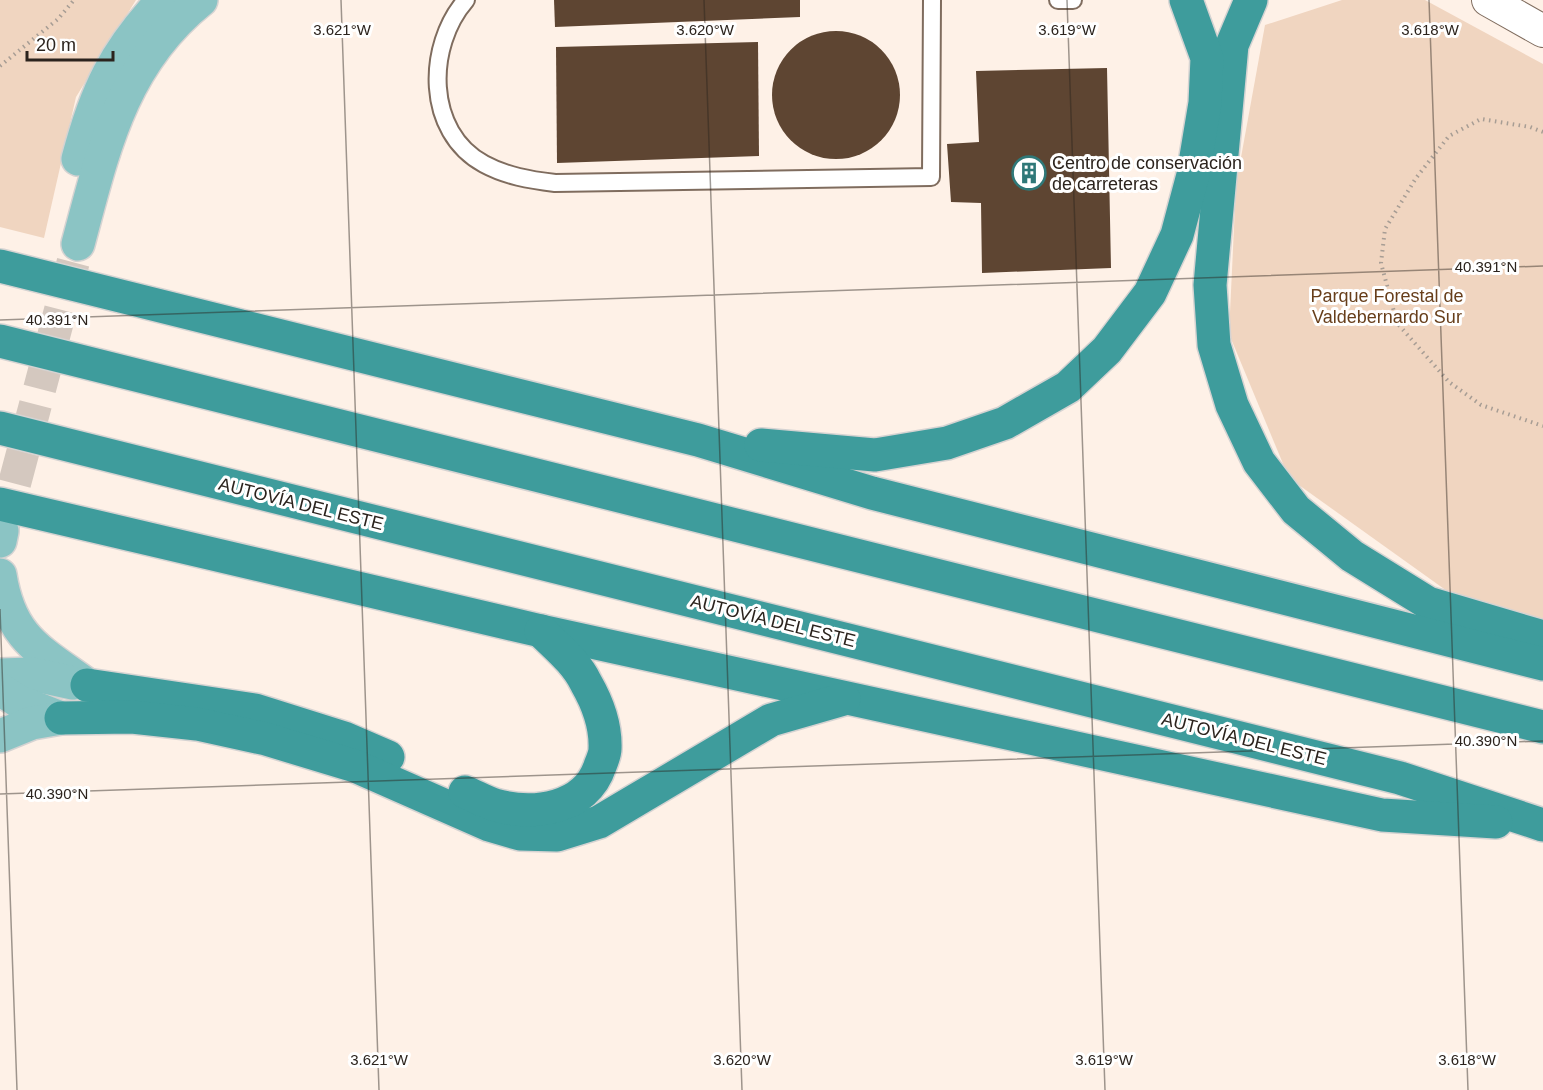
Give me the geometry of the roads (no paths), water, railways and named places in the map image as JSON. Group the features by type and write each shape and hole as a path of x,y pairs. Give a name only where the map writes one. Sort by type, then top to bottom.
{"highway":[{"path":"698,440 875,455 947,443 995,426 1068,387 1107,350 1150,293 1177,235 1193,175 1207,58 1186,0"},
{"path":"1251,0 1232,45 1210,285 1214,345 1232,405 1259,462 1296,510 1352,556 1428,603 1543,637"},
{"path":"0,267 698,440 872,493 1543,664"},
{"path":"0,341 1543,727"},
{"name":"AUTOVÍA DEL ESTE","path":"0,428 1388,775 1543,825"},
{"path":"1,525 541,631 1382,815 1543,825"},
{"path":"87,685 255,710 344,738 495,805 526,809 555,807 579,797 597,776 606,750 602,722 586,682 569,658 541,631"},
{"path":"62,718 132,717 186,723 266,739 356,766 489,825 520,834 557,835 599,822 771,720 848,698"}],"main road":[{"path":"163,0 117,55 100,87 68,242 121,103 141,65 178,18 201,0"},
{"path":"0,575 4,599 29,643 87,685"},
{"path":"0,675 31,674 87,685"},
{"path":"0,689 18,701 62,718"},
{"path":"0,736 32,723 62,718"}],"street":[{"path":"1488,0 1543,31"}],"lane":[{"path":"466,0 454,14 446,30 438,59 437,84 441,105 450,130 466,150 483,163 508,175 555,183 931,177 932,0"},
{"path":"1058,0 1073,0"}],"tunnel":[{"path":"2,531 78,244"}],"place":[{"name":"Centro de conservación de carreteras","path":"1029,173"}],"park label":[{"name":"Parque Forestal de Valdebernardo Sur","path":"1387,306"}]}
